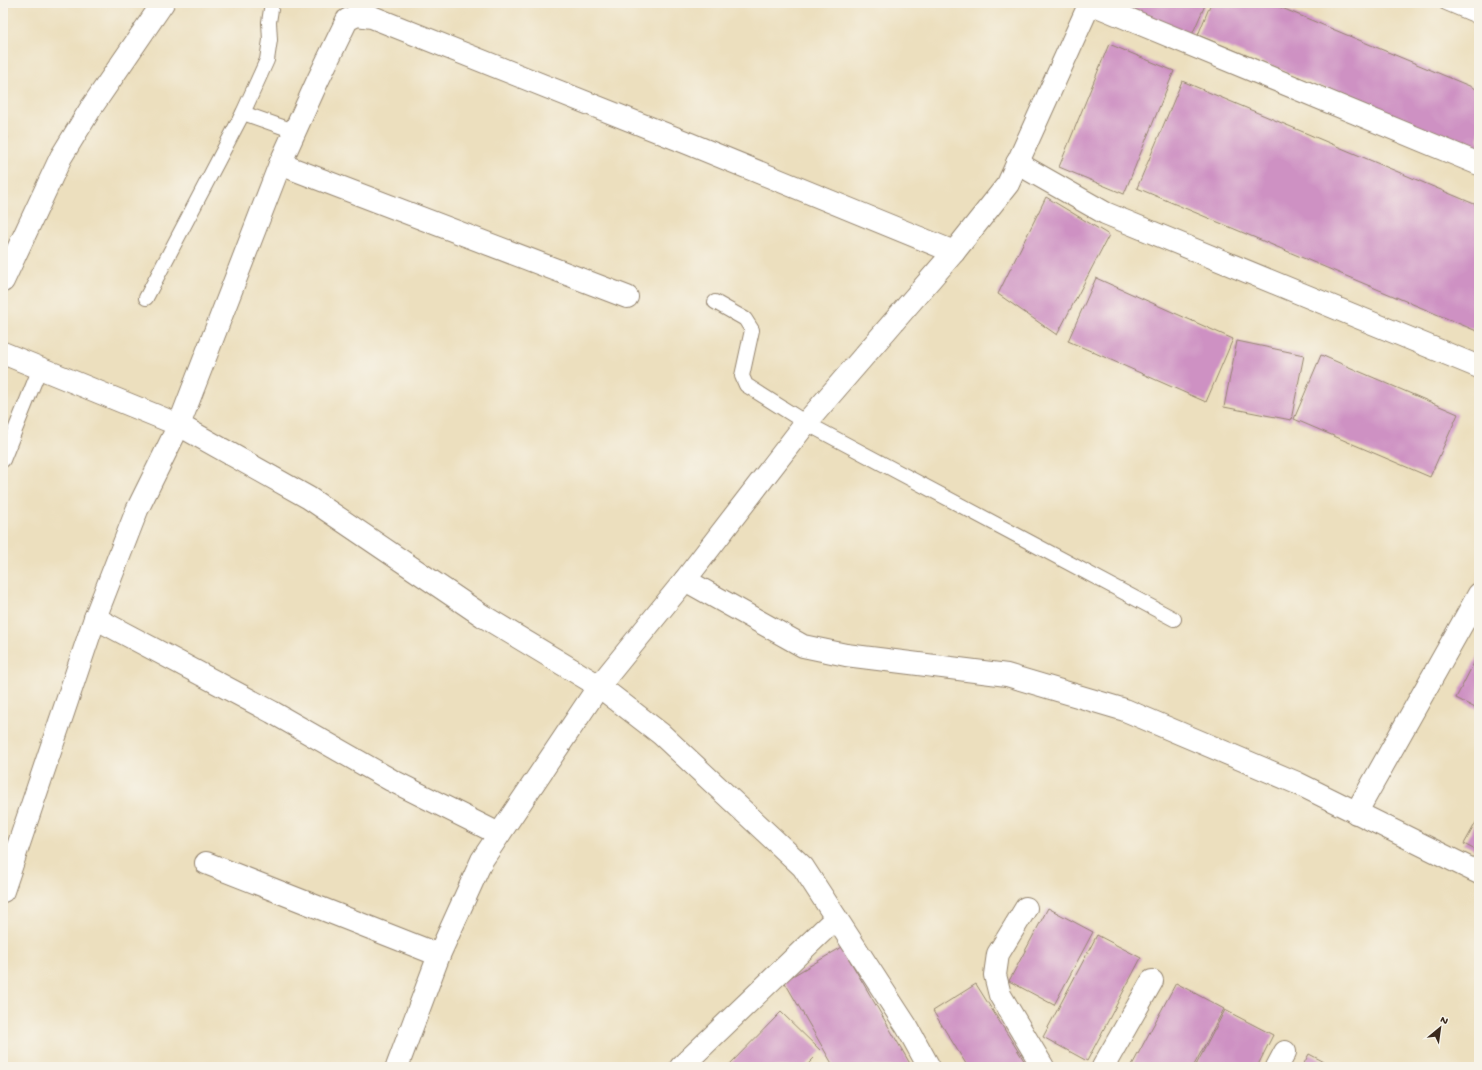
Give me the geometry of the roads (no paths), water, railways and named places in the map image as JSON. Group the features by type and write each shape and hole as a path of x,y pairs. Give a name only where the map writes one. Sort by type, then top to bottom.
{"street":[{"path":"3,281 61,157 91,108 163,3"},
{"path":"397,1067 439,955 482,860 599,686 685,580 806,423 954,252 1008,184 1090,3 1479,164"},
{"path":"5,877 95,618 137,510 179,425 280,164 294,131 347,20 357,15 372,17 683,141 954,252"},
{"path":"1017,163 1105,213 1479,367"},
{"path":"280,164 626,297"},
{"path":"3,353 179,425 309,498 483,616 599,686 661,734 803,867 907,1027 929,1067"},
{"path":"685,580 804,646 846,655 1007,675 1125,710 1297,784 1479,873"},
{"path":"1356,813 1479,594"},
{"path":"95,618 272,712 391,780 499,834"},
{"path":"206,863 439,955"},
{"path":"1026,908 998,954 995,975 1000,995 1043,1067"},
{"path":"681,1067 836,918"},
{"path":"1103,1067 1152,981"}],"lane":[{"path":"146,298 243,113 267,60 270,40 269,22 272,3"},
{"path":"1446,3 1479,17"},
{"path":"243,113 294,131"},
{"path":"715,302 745,320 752,330 742,376 746,385 806,423 1174,619"},
{"path":"3,460 40,368"}]}
